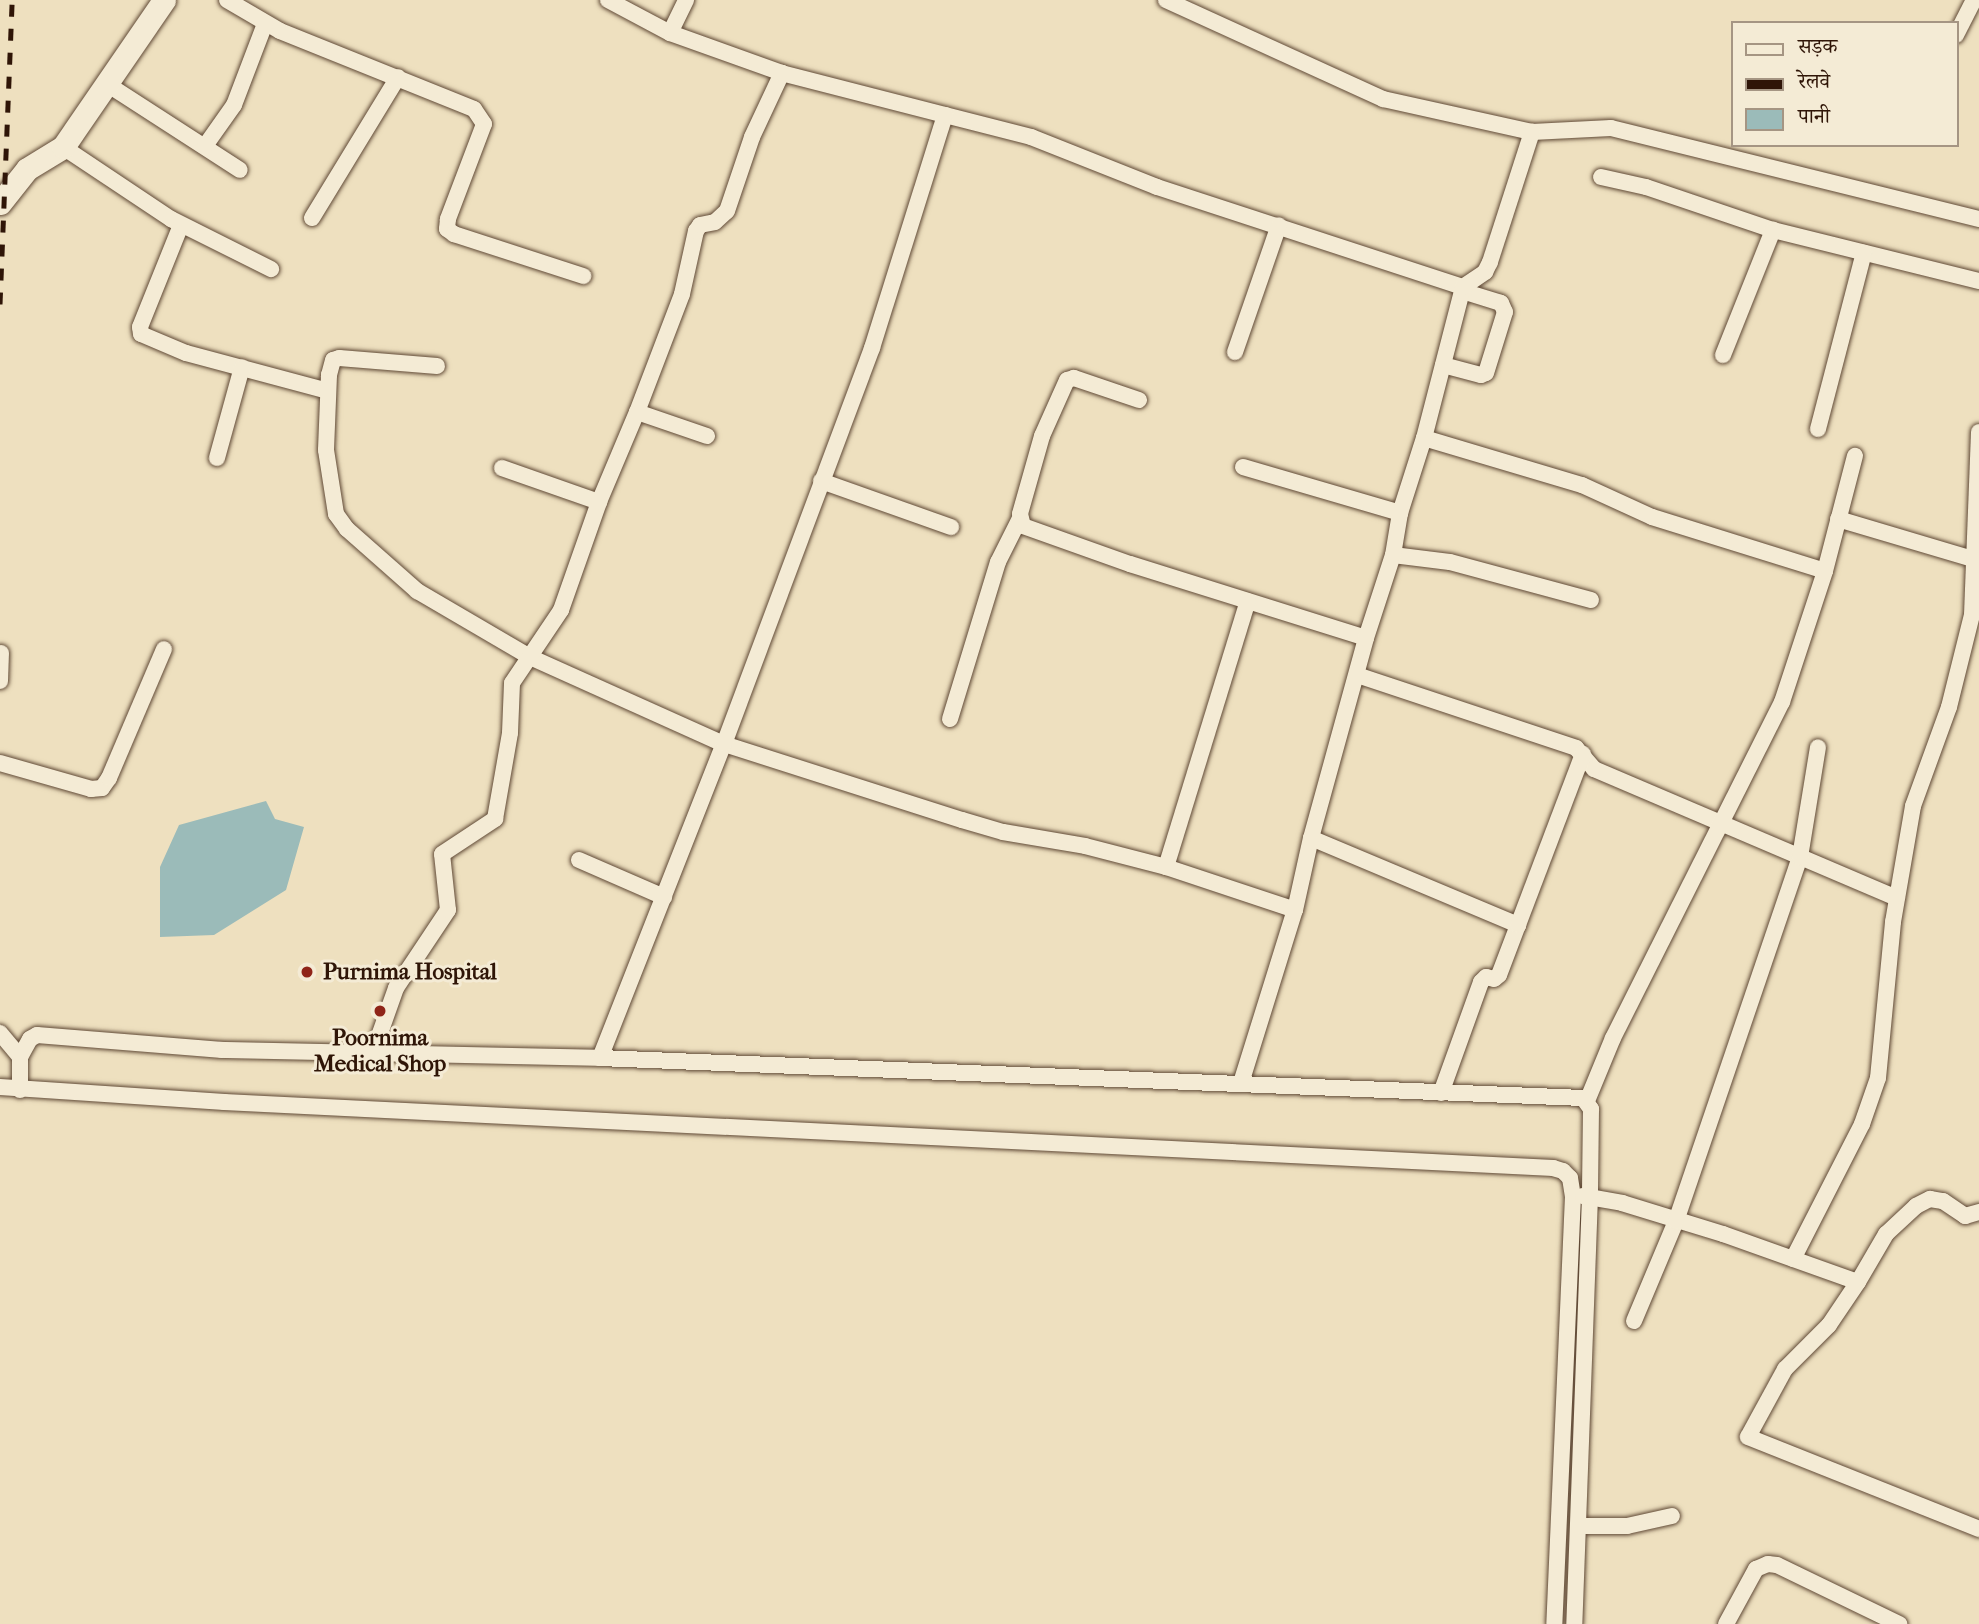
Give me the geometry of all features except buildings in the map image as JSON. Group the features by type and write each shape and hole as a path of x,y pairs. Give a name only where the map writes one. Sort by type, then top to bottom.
{"street":[{"path":"0,203 27,169 63,146 164,0"},
{"path":"227,0 265,24 474,109 484,124 448,219 447,229 454,234 583,276"},
{"path":"608,0 670,33 782,73 1031,137 1157,187 1279,225 1501,303 1505,312 1490,368 1486,373 1481,375 1443,365"},
{"path":"670,33 686,0"},
{"path":"1166,0 1383,99 1532,132 1611,128 1979,219"},
{"path":"1958,31 1975,0"},
{"path":"205,146 234,105 265,24"},
{"path":"373,1053 396,988 448,910 442,854 495,819 510,733 512,683 561,610 599,502 682,294 696,231 700,225 715,222 726,211 752,137 782,73"},
{"path":"312,218 398,77"},
{"path":"107,84 240,170"},
{"path":"600,1058 724,744 872,348 945,116"},
{"path":"1241,1083 1295,910 1311,838 1366,638 1393,555 1400,513 1424,438 1463,289 1485,272 1490,262 1532,132"},
{"path":"63,146 181,225 271,269"},
{"path":"1601,177 1646,187 1773,230 1979,281"},
{"path":"181,225 140,327 141,334 186,353 328,391"},
{"path":"1236,352 1279,225"},
{"path":"1723,355 1773,230"},
{"path":"1818,429 1864,253"},
{"path":"437,366 339,358 333,360 330,367 326,450 333,506 340,522 417,591 530,657 724,744 1003,832 1085,846 1166,867 1295,910"},
{"path":"217,458 242,368"},
{"path":"950,719 998,562 1019,520 1042,436 1067,380 1074,378 1139,400"},
{"path":"637,412 707,436"},
{"path":"1793,1259 1862,1124 1878,1077 1897,898 1913,806 1949,706 1972,615 1979,432"},
{"path":"1424,438 1582,485 1652,517 1825,571"},
{"path":"1587,1101 1613,1038 1723,824 1782,702 1825,571 1854,456"},
{"path":"1243,467 1400,513"},
{"path":"502,468 599,502"},
{"path":"821,481 951,527"},
{"path":"1838,519 1973,559"},
{"path":"1019,520 1023,526 1117,559 1366,638"},
{"path":"1393,555 1450,562 1591,600"},
{"path":"1166,867 1248,601"},
{"path":"0,763 91,789 102,788 109,778 164,649"},
{"path":"0,681 1,653"},
{"path":"1357,675 1576,748 1594,769 1897,898"},
{"path":"1634,1321 1676,1221 1800,857 1818,747"},
{"path":"1441,1093 1481,982 1486,977 1493,979 1499,975 1583,754"},
{"path":"1311,838 1518,925"},
{"path":"579,860 664,897"},
{"path":"0,1033 20,1057"},
{"path":"20,1090 20,1057 30,1039 37,1035 222,1050 600,1058 1577,1097 1587,1101 1591,1110 1574,1624"},
{"path":"0,1087 238,1103 1553,1168 1570,1178 1573,1196 1554,1624"},
{"path":"1573,1196 1590,1196 1622,1203 1858,1282"},
{"path":"1979,1212 1965,1216 1943,1202 1930,1199 1916,1206 1886,1234 1829,1325 1785,1369 1748,1437 1979,1529"},
{"path":"1579,1526 1627,1526 1672,1516"},
{"path":"1726,1624 1756,1569 1768,1564 1777,1565 1899,1624"}],"water":[{"path":"266,801 275,819 304,827 286,890 214,935 160,937 160,867 179,825"}],"railway":[{"path":"0,304 12,0"}],"place":[{"name":"Purnima Hospital","path":"307,972"},
{"name":"Poornima Medical Shop","path":"380,1011"}]}
